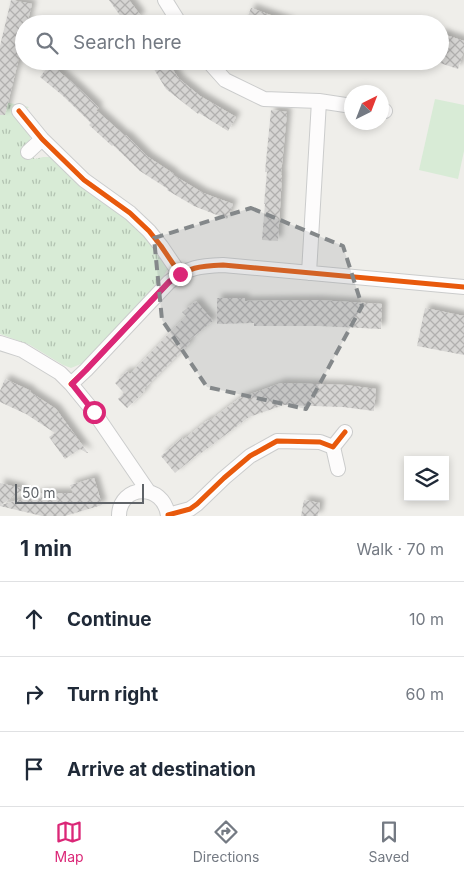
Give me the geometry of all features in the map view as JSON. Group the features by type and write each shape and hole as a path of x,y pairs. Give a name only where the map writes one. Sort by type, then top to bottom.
{"street":[{"path":"165,0 174,15"},
{"path":"216,70 225,80 264,99 319,101 344,105"},
{"path":"309,272 319,101"},
{"path":"19,111 42,138 84,180 130,213 149,231 180,274"},
{"path":"28,152 42,138"},
{"path":"72,384 169,282 190,269 223,265 464,287"},
{"path":"0,343 22,350 60,373 72,384 94,412 148,492"},
{"path":"333,447 345,432"},
{"path":"119,516 121,504 126,498 132,493 140,491 156,494 162,500 168,515 190,509 250,456 277,442 320,442 333,447"},
{"path":"333,447 338,469"}],"highlighted area":[{"path":"251,208 343,246 362,306 306,409 207,387 162,320 154,238"}],"green space":[{"path":"435,99 464,105 464,151 458,179 419,170"},
{"path":"0,101 29,107 18,117 31,135 29,142 23,148 35,159 52,157 117,209 160,251 168,268 164,276 146,296 81,364 71,368 30,345 0,334"}],"building":[{"path":"11,0 32,4 29,15 15,15 16,70 5,115 0,115 0,46"},
{"path":"109,0 129,0 140,15 120,15"},
{"path":"251,8 270,15 248,15"},
{"path":"449,36 464,41 464,50 458,69 449,66"},
{"path":"45,70 57,70 99,108 96,110 126,135 148,157 203,193 233,204 227,219 194,206 140,171 89,125 91,123 62,95 40,77"},
{"path":"154,70 173,70 179,79 200,96 236,117 228,131 198,114 166,89"},
{"path":"271,110 287,112 281,175 278,241 262,240 267,172 265,172"},
{"path":"217,298 245,298 245,301 316,300 382,304 381,329 319,326 254,326 254,323 217,324"},
{"path":"196,301 213,321 188,341 190,343 127,408 118,399 124,393 115,383 127,371 130,374 186,316 182,312"},
{"path":"425,308 464,316 464,355 417,346"},
{"path":"5,379 31,391 56,409 88,453 80,449 65,459 49,437 55,433 26,414 0,402 0,391"},
{"path":"281,383 345,385 376,389 374,411 343,407 284,405 249,417 175,473 161,456 182,438 183,440 240,398"},
{"path":"94,478 102,505 65,516 42,516 0,506 0,483 24,489 1,505 42,493 73,493 70,485"},
{"path":"304,500 320,503 318,516 301,516"}],"cycle path":[{"path":"19,111 42,139 84,180 130,213 149,231 180,274"},
{"path":"71,384 169,282 182,273 194,268 223,265 464,287"},
{"path":"168,515 190,509 250,456 277,441 320,442 333,447 345,432"}],"route":[{"path":"94,412 72,384 169,282 180,274"}]}
